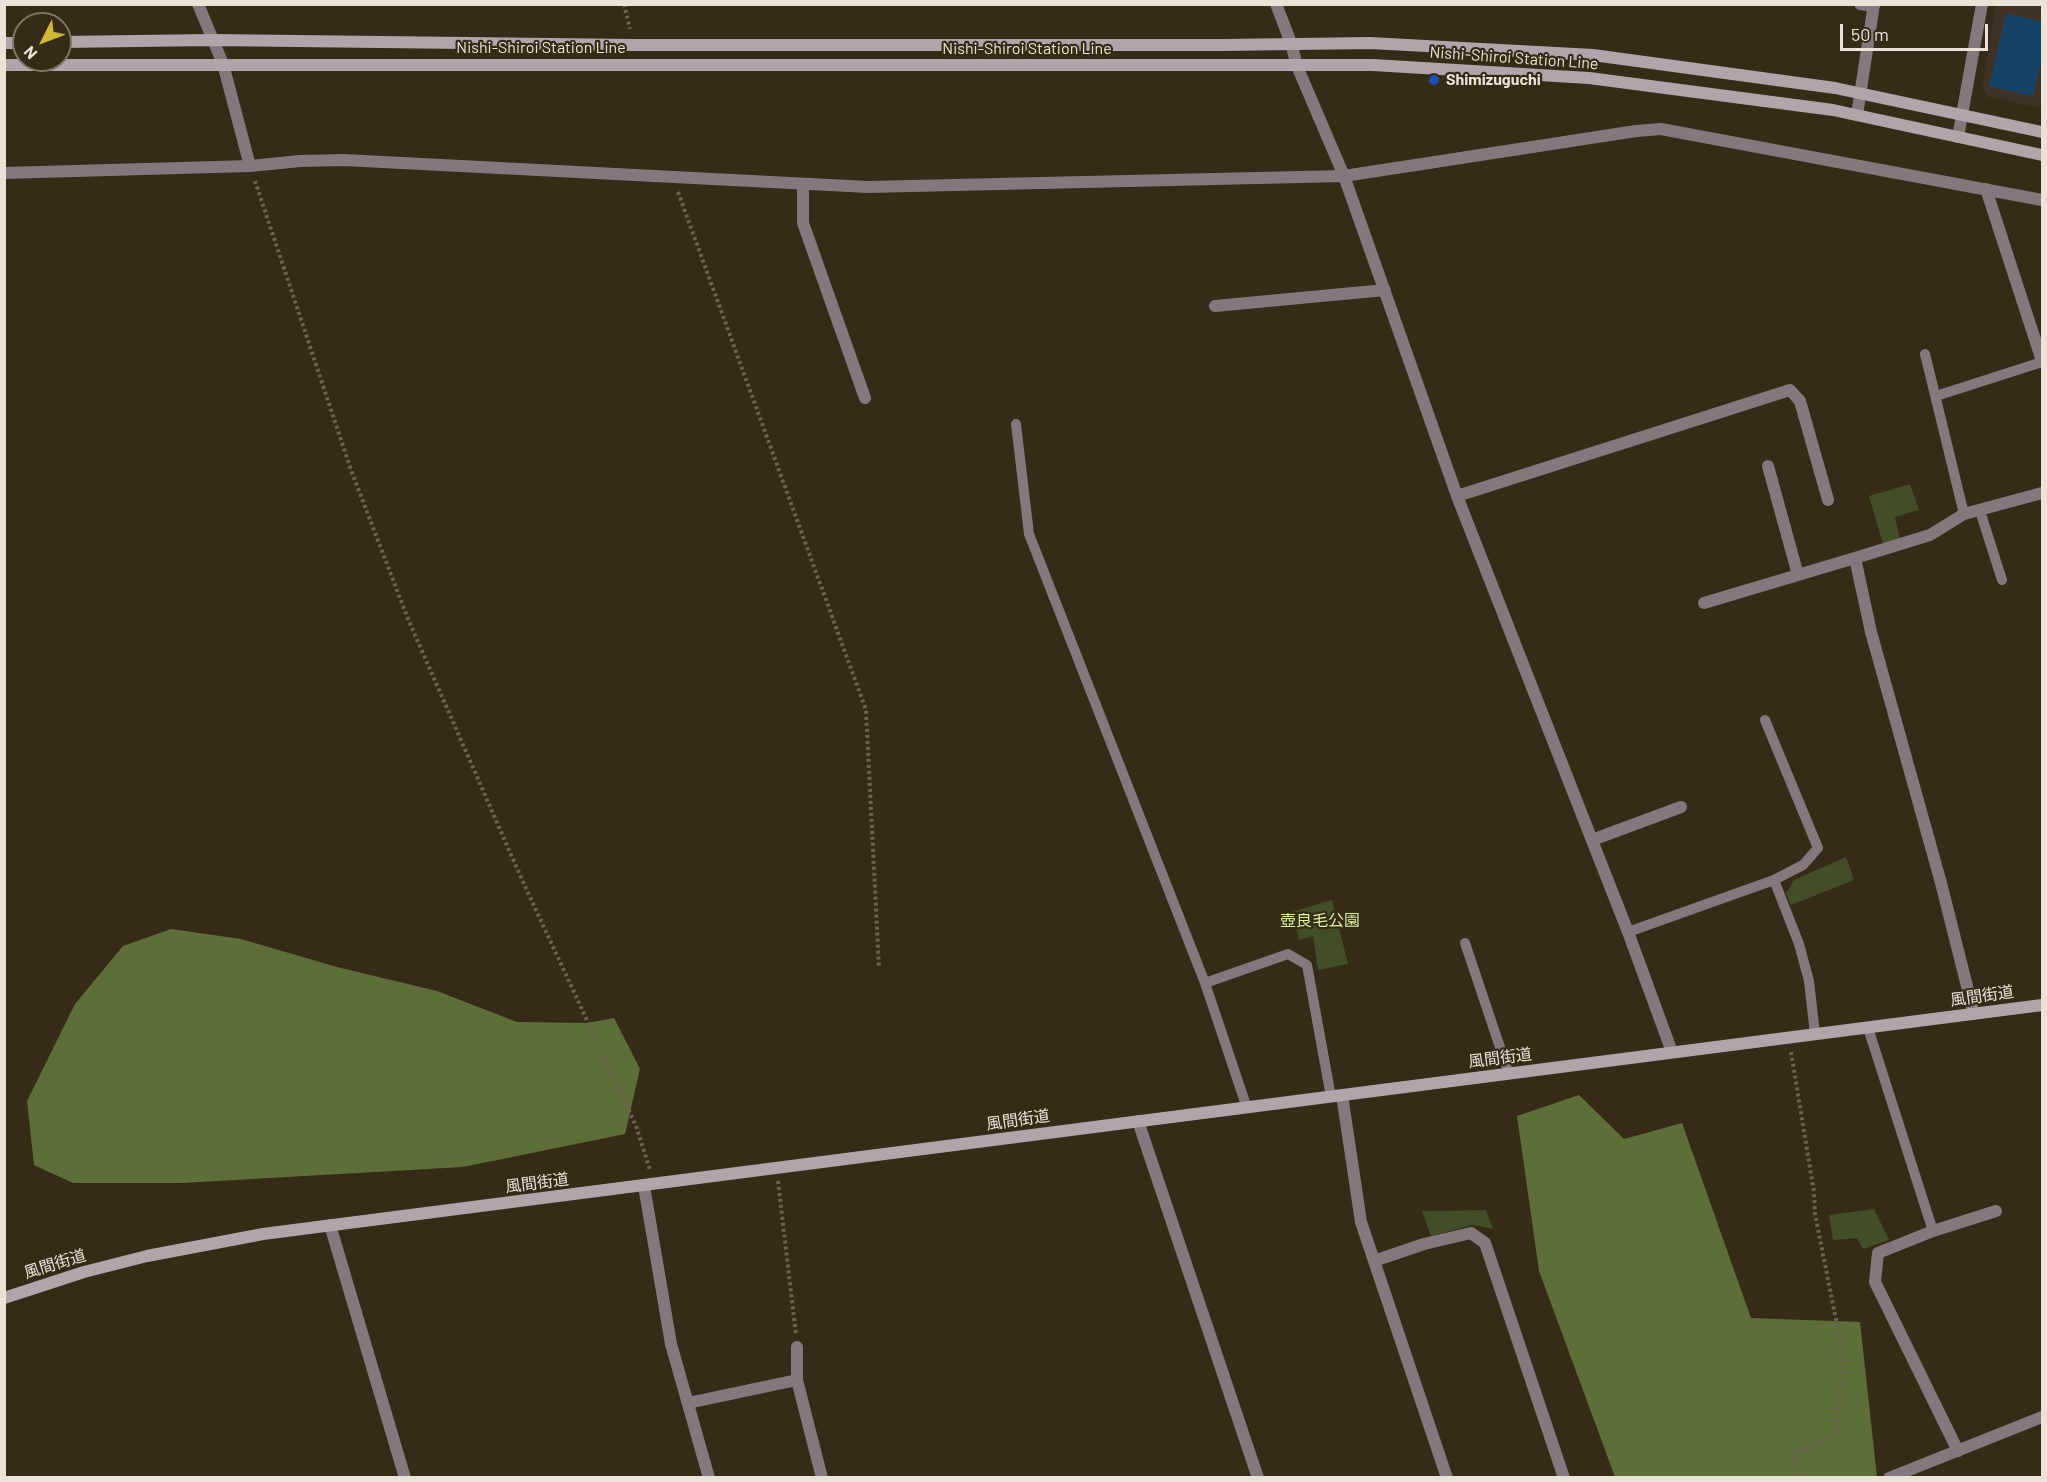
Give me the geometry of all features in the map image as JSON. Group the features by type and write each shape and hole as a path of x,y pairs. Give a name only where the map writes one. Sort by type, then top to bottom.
{"main road":[{"name":"Nishi-Shiroi Station Line","path":"72,42 212,40 634,45 1370,43 1593,55 1824,86 2043,132"},
{"name":"Nishi-Shiroi Station Line","path":"4,65 1372,65 1589,78 1833,110 2043,155"},
{"name":"風間街道","path":"4,1298 84,1272 147,1256 263,1234 2043,1005"}],"street":[{"path":"198,4 223,64 250,166"},
{"path":"1276,4 1297,66 1344,176 1457,496 1628,932 1672,1052"},
{"path":"1857,116 1874,5 1860,4"},
{"path":"1958,137 1982,4"},
{"path":"4,173 250,166 300,161 344,160 868,187 1344,176 1661,129 2043,201"},
{"path":"803,184 803,223 865,398"},
{"path":"1986,189 2043,362"},
{"path":"1215,306 1385,290"},
{"path":"1457,496 1790,390 1800,401 1828,500"},
{"path":"1768,466 1798,575"},
{"path":"1704,603 1930,535 1964,513 1980,511 2043,493"},
{"path":"1855,558 1871,632 1941,883 1974,1014"},
{"path":"1592,840 1682,807"},
{"path":"1336,1096 1361,1222 1447,1478"},
{"path":"1138,1121 1258,1478"},
{"path":"649,1185 671,1344 709,1478"},
{"path":"1958,1451 1875,1282 1878,1253 1933,1231 1996,1211"},
{"path":"330,1226 405,1478"},
{"path":"1374,1262 1424,1244 1471,1233 1485,1243 1564,1478"},
{"path":"797,1347 797,1380 822,1478"},
{"path":"688,1403 797,1380"},
{"path":"1889,1478 2043,1418"}],"lane":[{"path":"1925,354 1964,513"},
{"path":"1936,396 2043,362"},
{"path":"1016,424 1029,534 1205,983 1247,1108"},
{"path":"1980,511 2002,580"},
{"path":"1628,932 1774,880 1803,865 1818,848 1765,720"},
{"path":"1774,880 1799,944 1809,981 1815,1034"},
{"path":"1465,943 1509,1074"},
{"path":"1205,983 1288,954 1307,965 1336,1096"},
{"path":"1868,1028 1933,1231"}],"path":[{"path":"624,4 634,45"},
{"path":"250,166 351,470 408,619 457,736 636,1126 649,1185"},
{"path":"673,177 866,710 879,968"},
{"path":"1788,1037 1814,1192 1815,1214 1844,1360 1835,1435 1792,1454 1802,1478"},
{"path":"776,1167 797,1347"}],"shaded area":[{"path":"1996,5 2042,5 2042,108 1988,97 1982,89"}],"green space":[{"path":"1910,484 1919,510 1895,517 1900,540 1883,544 1869,496"},
{"path":"1846,857 1854,880 1791,905 1786,893 1794,880"},
{"name":"壺良毛公園","path":"1332,900 1348,964 1318,970 1313,936 1299,940 1292,912"},
{"path":"171,929 241,939 337,967 437,991 517,1022 587,1023 614,1018 640,1069 625,1134 463,1167 182,1183 73,1183 34,1165 27,1101 75,1004 123,946"},
{"path":"1579,1095 1624,1139 1682,1123 1751,1318 1860,1322 1877,1477 1615,1477 1539,1271 1517,1116"},
{"path":"1874,1209 1889,1240 1863,1249 1857,1238 1833,1240 1829,1215"},
{"path":"1486,1210 1493,1229 1473,1225 1431,1236 1422,1211"}],"water":[{"path":"2006,13 2042,22 2042,57 2033,96 1989,86"}],"place":[{"name":"Shimizuguchi","path":"1434,80"}]}
